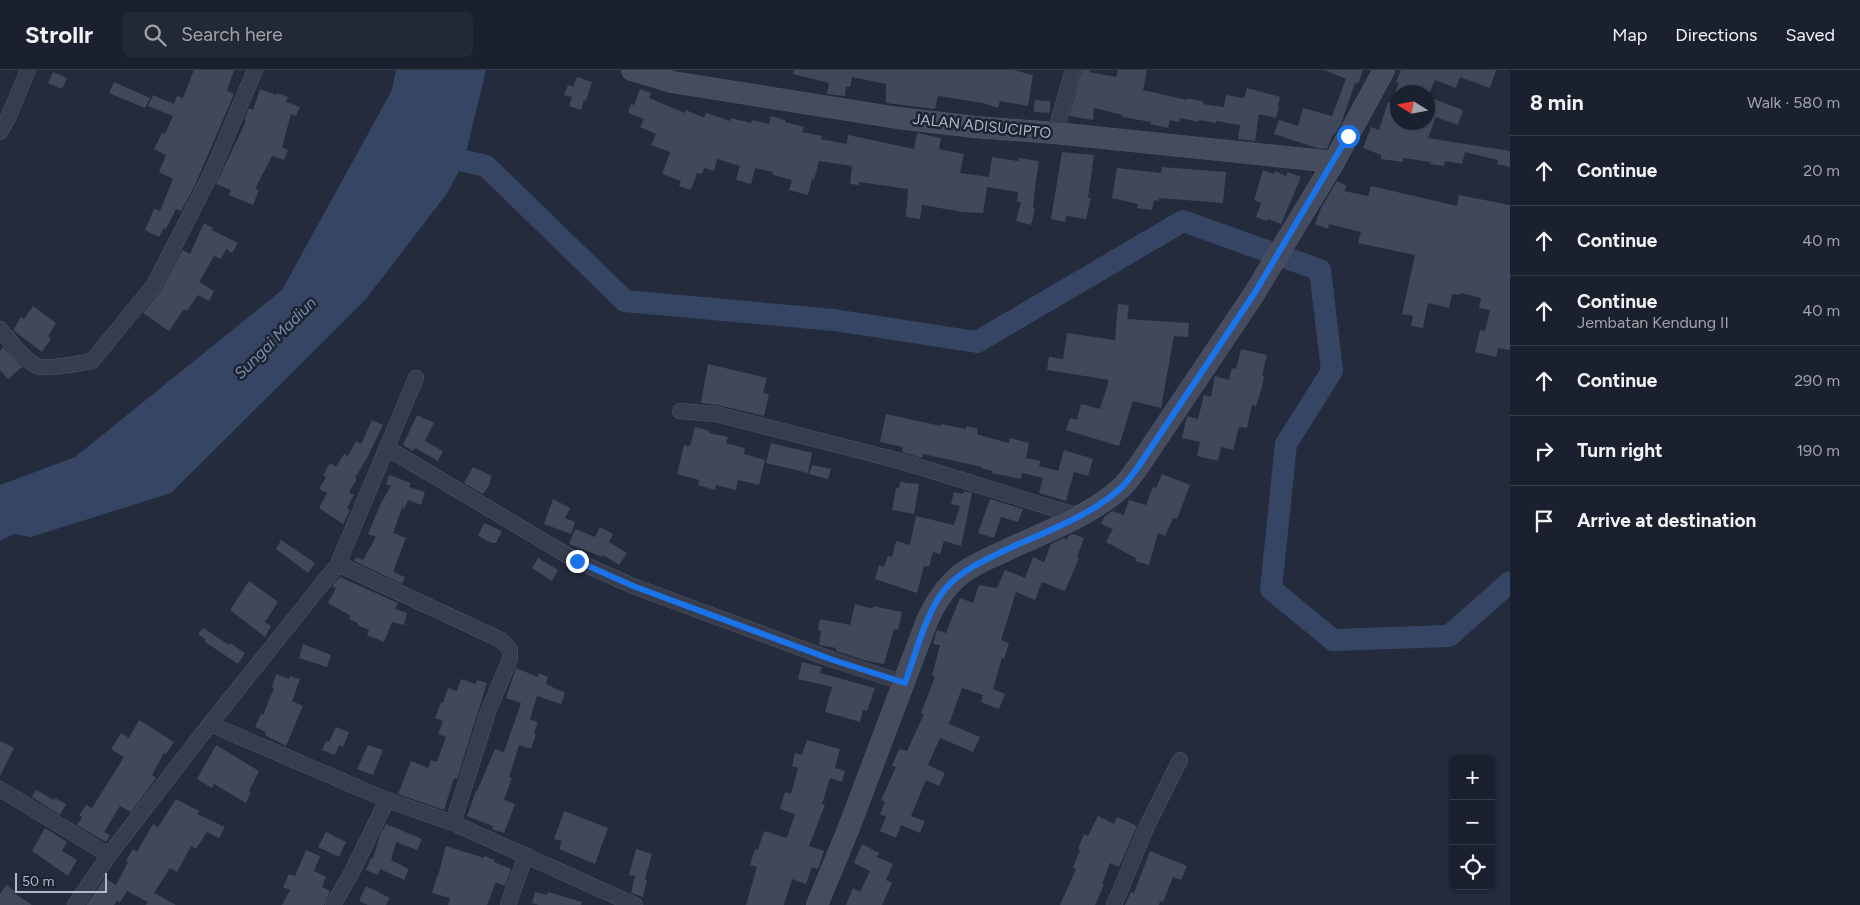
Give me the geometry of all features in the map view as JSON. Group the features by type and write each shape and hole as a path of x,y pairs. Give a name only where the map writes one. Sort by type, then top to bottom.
{"main road":[{"name":"JALAN ADISUCIPTO","path":"632,70 672,82 870,114 975,127 1055,133 1334,162"},
{"path":"817,905 905,683 927,621 944,589 961,573 1078,516 1121,488 1138,467 1254,294 1334,162 1384,70"}],"street":[{"path":"0,132 8,118 28,70"},
{"path":"0,329 25,357 36,366 67,365 92,361 154,285 211,174 255,70"},
{"path":"1055,133 1072,70"},
{"path":"75,905 109,855 210,724 338,564 416,378"},
{"path":"680,411 716,414 900,461 1078,516"},
{"path":"386,448 585,564 633,586 833,660 905,683"},
{"path":"338,564 501,640 510,650 510,659 488,712 453,823"},
{"path":"210,724 387,800 453,823 636,905"},
{"path":"1114,905 1148,826 1180,760"},
{"path":"0,789 109,855"},
{"path":"333,905 352,872 387,800"},
{"path":"508,905 526,855"}],"water":[{"name":"Sungai Madiun","path":"396,70 486,70 464,161 448,192 366,299 171,493 31,537 14,534 0,541 0,485 75,457 282,290 392,90"}],"building":[{"path":"194,70 234,70 227,91 234,94 195,185 181,211 176,209 166,229 164,228 159,237 145,230 154,209 160,211 173,179 159,172 166,155 154,149 162,133 165,134 173,116 148,106 153,95 174,104 177,96 183,98"},
{"path":"794,70 1013,70 1033,75 1028,106 1000,101 998,108 983,103 938,96 935,109 886,103 886,84 852,77 850,87 846,87 845,96 827,94 829,83 793,74"},
{"path":"1082,70 1090,70 1089,72 1116,77 1118,70 1147,70 1143,90 1224,107 1226,95 1244,98 1247,88 1280,97 1279,107 1276,118 1259,114 1255,141 1238,139 1240,125 1216,121 1216,123 1199,120 1199,122 1180,118 1179,122 1170,120 1168,128 1094,108 1093,120 1069,116"},
{"path":"1325,70 1363,70 1358,84 1355,83 1341,124 1335,134 1333,134 1327,149 1317,148 1274,134 1279,120 1298,126 1303,108 1332,116 1346,79"},
{"path":"1401,70 1496,70 1490,88 1460,77 1456,88 1435,80 1433,85 1398,85 1399,83 1396,82"},
{"path":"53,72 67,78 62,89 48,83"},
{"path":"577,77 592,82 581,110 569,106 572,97 564,95 568,85 573,87"},
{"path":"114,82 150,98 145,108 109,93"},
{"path":"260,89 288,97 286,102 300,107 296,116 291,114 282,147 288,150 284,160 272,156 255,189 259,190 253,205 229,195 231,190 216,184 246,121 244,120 249,108 253,110"},
{"path":"640,89 651,93 649,98 685,113 686,110 704,118 706,113 730,121 731,118 751,123 752,120 769,124 771,116 804,127 802,132 822,136 821,139 847,144 848,135 914,149 917,133 941,138 939,149 964,154 960,173 989,177 992,157 1018,161 1019,158 1039,161 1033,208 1035,209 1031,225 1016,221 1021,202 1017,202 1018,192 987,187 983,213 963,212 922,205 920,219 906,217 908,189 859,182 859,185 850,184 852,166 819,161 808,195 789,190 792,180 773,175 773,172 755,168 751,184 736,180 740,166 717,159 714,171 704,168 702,174 697,173 691,190 679,186 681,181 662,174 670,152 651,145 656,134 640,127 644,119 628,113 631,104 634,105"},
{"path":"1035,100 1050,101 1050,113 1034,112"},
{"path":"1435,100 1463,110 1458,125 1436,117 1435,120"},
{"path":"1388,102 1390,103 1390,130 1431,130 1428,138 1510,151 1510,167 1497,164 1498,160 1465,152 1462,164 1445,161 1444,166 1403,158 1403,162 1381,159 1381,155 1363,148 1371,127 1379,130"},
{"path":"1062,152 1094,155 1088,198 1091,198 1086,219 1066,216 1065,222 1051,219"},
{"path":"1162,167 1226,172 1223,203 1159,198 1159,201 1154,200 1152,210 1137,208 1138,204 1112,198 1117,168 1161,173"},
{"path":"1263,170 1274,174 1275,171 1286,176 1288,172 1301,177 1281,224 1256,217 1261,203 1254,200"},
{"path":"1337,181 1347,186 1344,191 1368,196 1371,186 1457,206 1459,195 1510,205 1510,350 1498,348 1496,357 1475,352 1480,330 1485,331 1490,310 1479,308 1481,298 1461,293 1460,295 1452,294 1449,308 1428,303 1423,328 1411,326 1413,316 1402,314 1415,255 1358,243 1361,232 1329,224 1328,229 1315,224 1321,208"},
{"path":"204,223 213,228 212,230 238,243 232,253 226,249 221,259 214,256 199,282 214,291 209,301 198,295 187,311 184,309 169,331 143,313 162,289 182,250 190,254"},
{"path":"1118,304 1129,305 1127,319 1189,323 1188,337 1174,336 1161,408 1133,401 1119,446 1066,430 1070,418 1077,420 1081,404 1100,409 1109,380 1047,370 1049,357 1063,359 1067,333 1115,340"},
{"path":"33,306 56,323 48,336 51,339 42,352 13,330 21,317 24,319"},
{"path":"3,347 22,367 8,379 0,370 0,351"},
{"path":"1241,349 1267,355 1262,376 1264,376 1262,387 1256,406 1252,405 1247,428 1239,427 1233,450 1221,447 1218,461 1197,456 1200,442 1182,438 1187,416 1198,419 1204,395 1211,397 1215,376 1229,380 1232,368 1236,369"},
{"path":"708,364 767,378 763,393 769,394 764,416 701,403"},
{"path":"886,414 941,426 941,424 966,429 967,426 978,429 977,434 986,437 1009,443 1010,438 1029,443 1026,458 1041,461 1039,466 1058,471 1064,450 1093,459 1088,476 1074,472 1066,501 1039,493 1043,478 1022,473 1021,479 992,473 993,471 982,467 923,454 922,458 902,452 903,447 880,442"},
{"path":"417,415 434,423 425,441 443,451 438,461 415,448 413,451 403,445"},
{"path":"372,420 383,425 349,492 354,495 347,508 350,510 343,524 319,508 327,493 319,489 326,477 323,476 330,463 336,467 344,454 348,456 356,441 361,444"},
{"path":"695,427 710,431 709,433 728,437 726,443 745,448 744,454 765,460 759,485 738,480 736,490 716,485 715,490 698,485 699,480 677,474 684,445 690,446"},
{"path":"771,443 812,453 808,473 766,463"},
{"path":"812,465 831,469 828,479 809,474"},
{"path":"473,467 492,476 490,484 483,494 464,483"},
{"path":"1162,474 1190,485 1177,519 1173,518 1165,536 1158,533 1149,565 1135,561 1136,558 1106,542 1113,529 1101,524 1104,517 1112,511 1124,515 1129,500 1146,505 1153,487 1156,488"},
{"path":"389,475 411,483 409,487 425,492 421,505 408,500 404,509 402,508 393,533 406,538 393,572 405,577 402,584 354,561 356,557 363,560 376,537 368,534 381,503 391,486 386,484"},
{"path":"900,482 919,484 914,514 892,510 896,488 899,488"},
{"path":"964,491 972,493 961,546 944,541 940,554 933,552 929,567 924,566 917,593 875,579 879,565 884,567 888,556 892,557 896,541 910,545 916,516 954,525 960,506 951,504 954,492 963,494"},
{"path":"553,499 570,508 565,518 575,522 571,534 544,524"},
{"path":"990,499 1023,509 1018,522 1001,517 994,538 978,533"},
{"path":"484,523 502,531 496,543 478,536"},
{"path":"600,527 613,534 609,542 627,553 619,565 603,555 602,557 569,544 575,529 595,537"},
{"path":"1073,534 1084,538 1077,557 1079,558 1065,591 1042,582 1035,600 1016,592 1001,640 1009,643 1004,659 1002,658 993,689 1005,694 999,709 981,702 983,695 962,688 949,724 980,737 973,752 940,738 928,765 945,773 939,786 926,780 911,816 925,821 920,833 901,825 896,838 880,831 886,817 880,814 885,802 881,800 896,767 892,766 899,749 907,751 924,714 921,713 935,677 932,676 940,645 933,644 937,630 946,633 960,598 973,603 979,585 997,588 1005,570 1025,578 1033,557 1044,562 1051,544 1064,538 1067,540 1068,536"},
{"path":"281,540 315,563 308,573 276,549"},
{"path":"538,558 558,570 552,581 532,568"},
{"path":"340,577 398,603 395,609 407,613 404,625 392,622 384,642 367,635 369,630 358,625 358,623 349,619 351,616 328,603 336,588 332,586"},
{"path":"249,581 278,602 265,622 271,626 265,637 230,610"},
{"path":"855,604 873,609 873,606 902,612 898,630 894,629 884,664 867,661 836,651 836,648 819,645 821,631 818,630 820,619 850,625"},
{"path":"203,628 245,653 238,664 205,642 206,640 198,634"},
{"path":"303,644 331,655 327,667 299,658"},
{"path":"802,662 822,667 820,673 875,688 867,711 863,710 860,722 825,712 832,687 798,679"},
{"path":"516,668 538,677 539,673 548,677 546,684 565,693 561,704 537,696 530,719 538,722 531,749 519,745 509,777 512,778 504,800 515,804 504,833 492,829 493,826 467,816 495,749 504,752 521,703 506,698"},
{"path":"276,674 289,679 290,676 300,679 292,701 303,706 286,746 265,735 266,732 255,727 261,714 263,715 274,688 272,687"},
{"path":"461,679 476,684 477,680 487,683 457,779 454,778 444,810 398,794 411,761 428,768 431,760 437,762 446,737 438,734 443,721 435,718 448,688 457,691"},
{"path":"139,720 174,742 166,754 164,753 152,775 156,778 131,812 120,806 104,832 110,835 106,842 77,825 82,817 79,815 86,805 92,808 124,757 111,749 121,733 129,738"},
{"path":"336,727 349,732 343,747 339,745 335,755 322,750 326,741 329,742"},
{"path":"807,740 840,749 835,768 845,771 842,782 830,778 822,804 825,805 809,846 824,851 818,869 812,867 806,884 792,879 784,905 746,905 757,867 750,865 755,849 758,850 764,831 787,838 795,814 780,809 785,792 791,794 798,768 792,766 795,753 802,755"},
{"path":"0,741 14,748 0,776"},
{"path":"216,745 259,771 249,791 251,792 246,803 214,784 212,788 197,779"},
{"path":"368,745 383,750 373,775 357,769"},
{"path":"36,790 66,804 60,815 32,797"},
{"path":"176,799 199,811 197,814 225,827 219,838 207,832 196,849 191,846 177,872 170,868 154,893 176,905 146,905 148,902 127,891 120,902 117,901 114,905 86,905 105,878 116,885 133,849 137,852 153,824 158,827"},
{"path":"564,811 608,828 595,864 559,849 562,841 554,839"},
{"path":"1098,816 1114,824 1117,817 1137,826 1119,867 1110,863 1102,884 1104,885 1095,905 1060,905 1076,869 1073,868 1084,834 1088,836"},
{"path":"386,824 422,839 417,850 396,842 391,860 409,869 404,880 380,869 378,875 366,870 371,858 373,859 380,835"},
{"path":"45,828 67,842 62,851 77,860 68,876 32,851"},
{"path":"326,832 346,842 339,857 318,847"},
{"path":"862,844 879,853 877,857 893,864 886,880 892,883 882,905 846,905 853,888 860,892 870,871 854,863"},
{"path":"446,846 484,858 485,856 511,869 505,886 496,882 487,905 448,905 450,898 432,893"},
{"path":"636,849 652,854 645,879 647,880 643,897 631,893 635,876 629,875"},
{"path":"306,850 320,856 314,871 326,877 322,887 330,891 324,905 282,905 290,890 283,887 289,874 295,876"},
{"path":"1150,851 1187,866 1181,880 1173,877 1163,902 1160,901 1159,905 1125,905 1131,892 1134,893"},
{"path":"6,885 32,905 0,905 0,894"},
{"path":"366,886 390,898 386,905 368,905 359,901"},
{"path":"535,892 547,895 548,892 582,902 581,905 539,905 532,903"}],"waterway":[{"path":"435,154 486,166 625,301 834,320 977,342 1183,221 1320,270 1332,371 1286,444 1271,589 1333,640 1449,636 1510,582"}],"route":[{"path":"577,561 633,586 746,626 833,660 905,683 935,604 944,589 961,573 1078,516 1121,488 1154,444 1254,294 1316,193 1348,136"}]}
